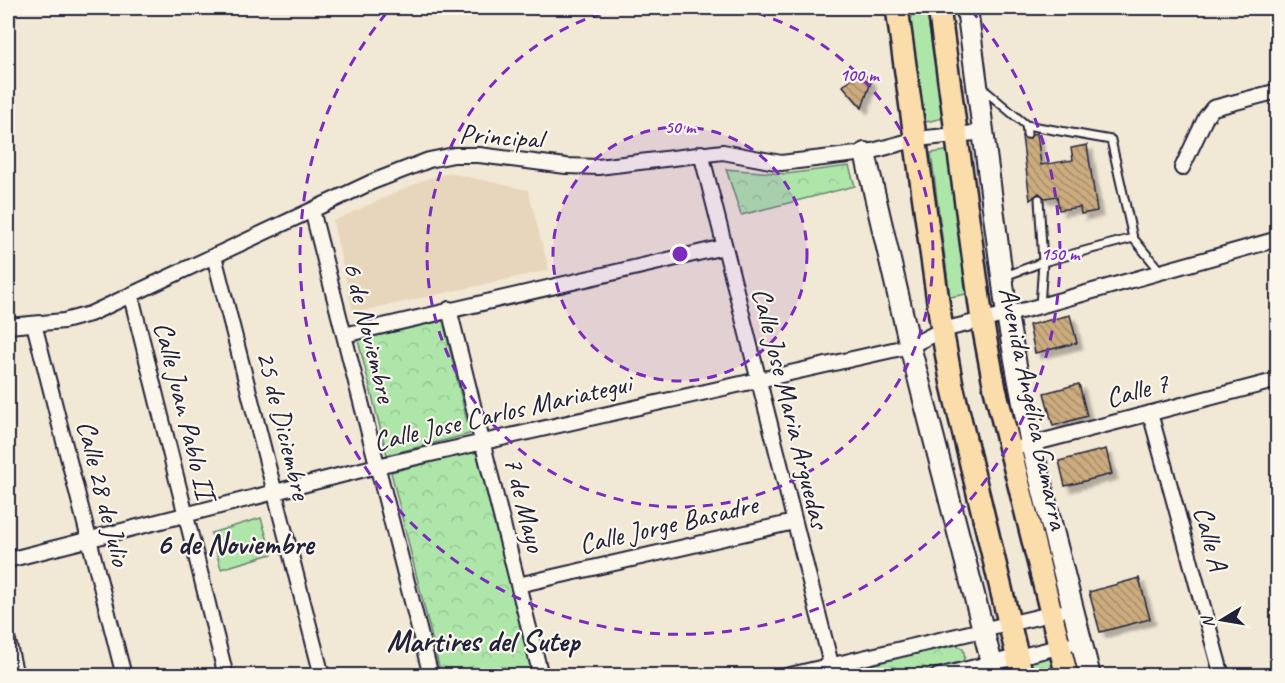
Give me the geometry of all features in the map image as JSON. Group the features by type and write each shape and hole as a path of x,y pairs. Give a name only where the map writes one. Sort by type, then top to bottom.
{"main road":[{"path":"897,8 942,330 962,431 1019,666"},
{"name":"Avenida Angélica Gamarra","path":"939,8 982,320 1009,450 1067,675"},
{"name":"Avenida Angélica Gamarra","path":"967,8 1007,315 1031,444 1090,675"},
{"path":"865,153 909,346 994,669"}],"street":[{"path":"1182,168 1206,117 1213,108 1278,91"},
{"name":"Principal","path":"8,327 64,321 90,314 372,182 429,160 454,155 478,155 566,166 598,167 629,165 701,153 734,153 781,163 865,153 917,139 984,132"},
{"name":"Calle Jose Maria Arguedas","path":"701,153 832,671"},
{"name":"6 de Noviembre","path":"312,210 431,675"},
{"name":"Calle Jose Carlos Mariategui","path":"8,560 378,466 909,346 942,330 1007,315 1278,239"},
{"path":"344,335 724,247"},
{"name":"25 de Diciembre","path":"214,256 322,675"},
{"name":"Calle Juan Pablo II","path":"131,296 184,515 226,675"},
{"name":"7 de Mayo","path":"449,309 541,675"},
{"name":"Calle 28 de Julio","path":"34,324 124,675"},
{"name":"Calle 7","path":"1009,450 1277,383"},
{"name":"Calle A","path":"1150,413 1222,675"},
{"name":"Calle Jorge Basadre","path":"518,585 794,522"},
{"path":"786,675 832,671 1072,609"},
{"path":"8,641 13,672"},
{"path":"938,675 1019,666 1060,647 1081,641"}],"lane":[{"path":"977,84 1026,125 1111,140 1133,238 1161,272"},
{"path":"1026,125 1027,134"},
{"path":"1039,199 1043,262 1040,306"},
{"path":"1002,277 1043,262 1133,238"}],"shaded area":[{"path":"450,173 528,190 549,270 353,313 333,221 426,179"}],"green space":[{"path":"907,8 926,8 944,118 925,122"},
{"path":"953,150 972,293 950,297 931,153"},
{"path":"849,166 855,186 741,215 726,169 786,174"},
{"path":"443,320 470,434 387,455 358,340"},
{"path":"476,451 533,675 441,675 391,472"},
{"path":"261,518 272,554 221,569 211,533"},
{"path":"957,645 963,649 965,657 961,664 908,675 844,676 848,668"},
{"path":"1045,658 1053,660 1057,675 1029,675 1027,666 1034,660"}],"building":[{"path":"861,70 871,82 862,108 843,86"},
{"path":"1037,133 1041,165 1073,160 1071,148 1087,145 1097,211 1081,214 1080,207 1059,210 1057,196 1045,198 1039,193 1030,200 1022,136 1028,139"},
{"path":"1070,315 1077,343 1035,353 1029,325"},
{"path":"1079,384 1087,416 1053,426 1044,393"},
{"path":"1106,449 1112,474 1065,486 1059,461"},
{"path":"1139,578 1150,619 1100,632 1089,592"}],"district":[{"name":"6 de Noviembre","path":"235,544"},
{"name":"Martires del Sutep","path":"483,641"}]}
